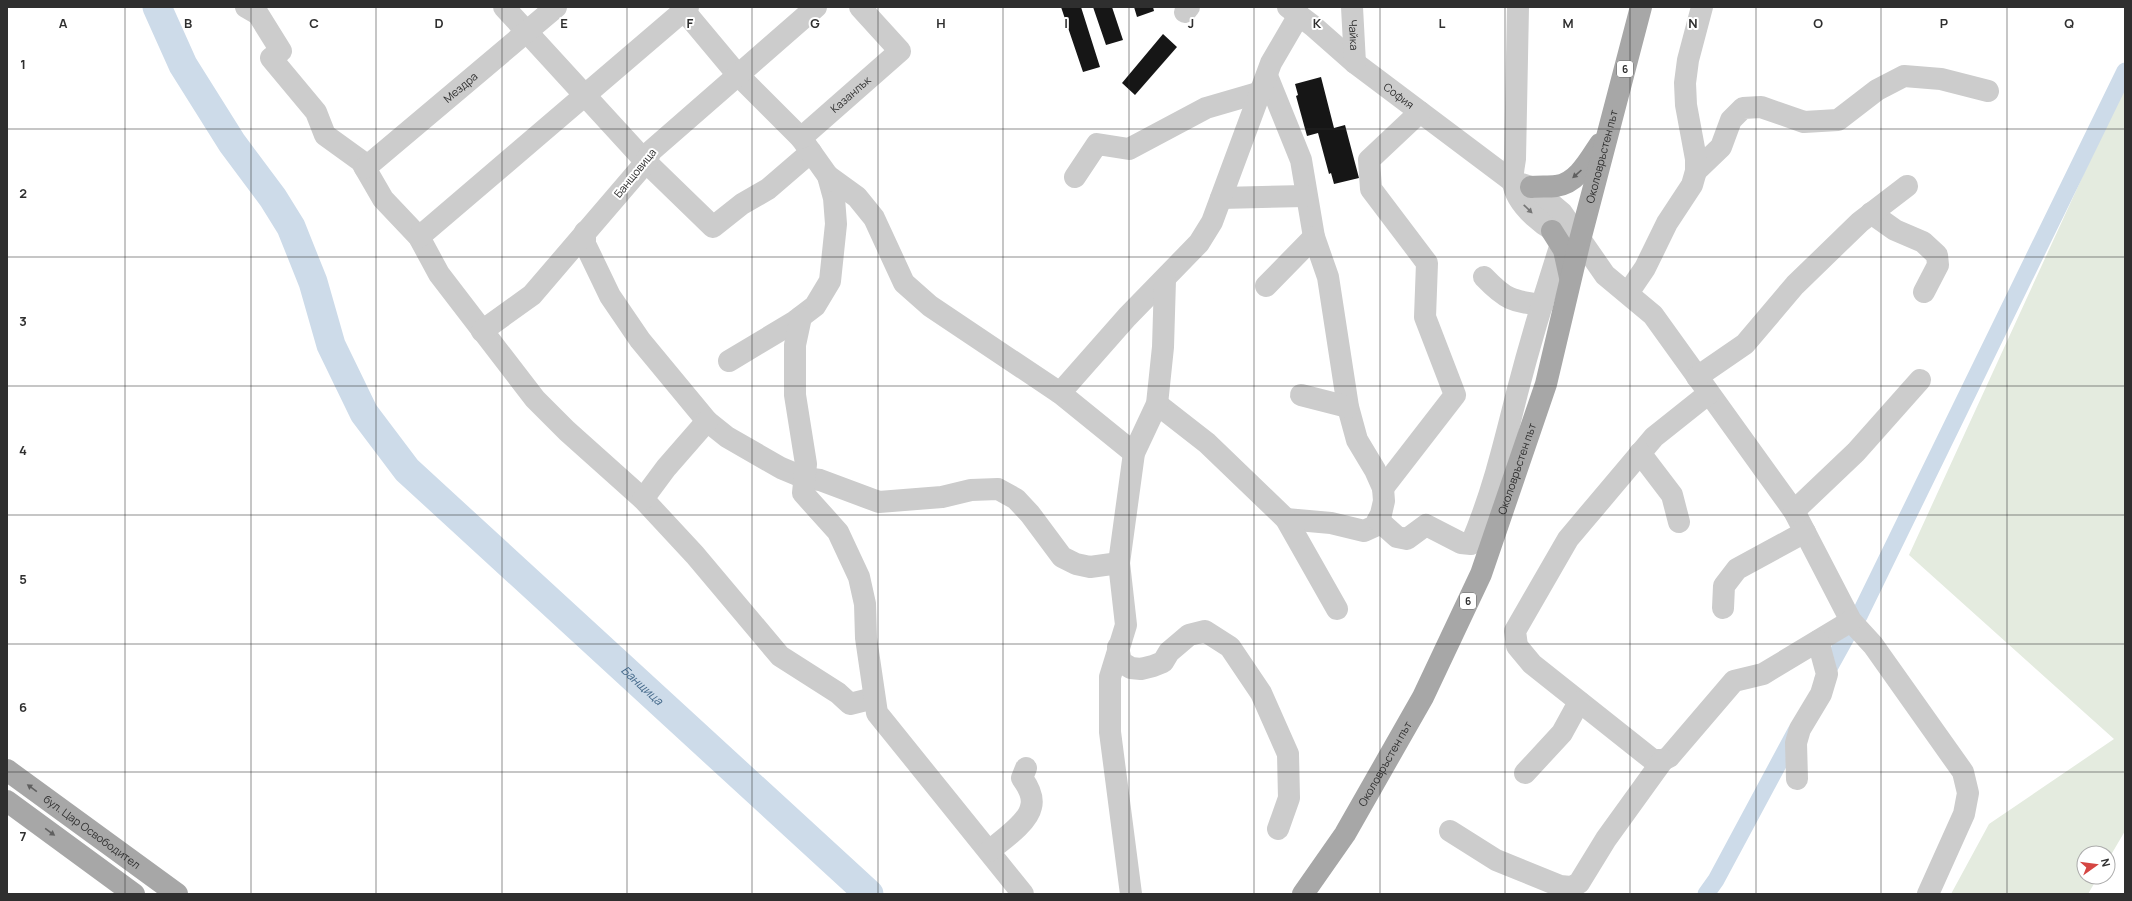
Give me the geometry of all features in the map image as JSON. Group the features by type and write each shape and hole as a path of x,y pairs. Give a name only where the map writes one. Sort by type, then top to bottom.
{"main road":[{"name":"Околовръстен път","path":"1303,894 1345,834 1423,697 1482,574 1546,384 1572,282 1564,238 1608,131 1641,7"},
{"path":"1522,184 1558,186 1569,181 1581,171 1608,131"},
{"name":"бул. Цар Освободител","path":"7,770 177,894"},
{"path":"7,801 134,894"}],"street":[{"path":"504,7 646,162"},
{"name":"Мездра","path":"365,168 556,7"},
{"name":"Банщовица","path":"482,330 532,295 646,162 651,151 816,7"},
{"name":"Казанлък","path":"646,162 713,227 742,204 768,189 806,145 900,51 860,7"},
{"name":"Чайка","path":"1352,7 1355,63"},
{"path":"1518,7 1515,159 1522,184 1522,204 1564,238 1653,315 1794,511 1851,621 1873,645 1963,772 1968,793 1964,814 1928,894"},
{"path":"1628,293 1645,268 1667,223 1692,185 1696,171 1696,159 1686,105 1685,83 1688,60 1702,7"},
{"path":"419,237 586,96 685,8 738,74 806,145 828,176 857,197 874,218 904,283 930,306 1060,393 1134,453"},
{"path":"258,9 281,50 271,58 316,112 325,135 361,161 383,199 419,237 439,274 535,399 567,432 643,499 695,555 780,656 838,693 850,704 874,698"},
{"path":"1060,393 1127,317 1165,280 1199,243 1212,222 1272,63 1294,11"},
{"name":"София","path":"1294,11 1355,63 1420,112 1562,213 1564,238"},
{"path":"1696,171 1721,147 1731,120 1744,108 1761,107 1804,122 1838,120 1877,90 1904,76 1941,79 1988,90"},
{"path":"1075,177 1097,144 1129,150 1206,108 1264,84"},
{"path":"1264,84 1301,160 1305,196 1314,237 1328,277 1348,406 1357,440 1375,470 1383,488 1384,501 1375,526 1364,531 1332,523 1286,519"},
{"path":"1383,488 1454,395 1425,317 1427,263 1371,189 1369,160 1420,112"},
{"path":"729,361 801,317 815,306 830,281 836,224 834,198 828,176"},
{"path":"1662,760 1652,760 1532,664 1517,646 1515,631 1568,539 1654,437 1702,385 1744,344 1795,285 1860,222 1907,186"},
{"path":"1221,198 1305,196"},
{"path":"1871,213 1895,230 1923,242 1937,254 1938,265 1924,292"},
{"path":"585,232 585,244 610,296 640,340 707,421 727,437 780,468 805,478 820,480 879,502 942,498 971,490 998,489 1016,499 1021,504 1062,557 1076,564 1090,567 1119,563"},
{"path":"1266,286 1314,237"},
{"path":"1378,520 1397,537 1407,539 1426,525 1461,543 1471,544 1483,515 1504,448 1542,306 1564,238"},
{"path":"1484,277 1499,293 1512,301 1542,306"},
{"path":"1131,894 1110,732 1110,677 1126,625 1119,563 1134,453 1157,404 1163,347 1165,280"},
{"path":"801,317 795,345 795,395 806,464 804,492 838,532 859,577 865,604 866,638 877,713 1023,894"},
{"path":"1794,511 1856,452 1920,380"},
{"path":"1301,395 1348,406"},
{"path":"1157,404 1207,443 1286,519 1337,609"},
{"path":"643,499 666,468 707,421"},
{"path":"1640,453 1672,495 1679,522"},
{"path":"1723,608 1724,586 1737,569 1805,532"},
{"path":"1797,779 1796,743 1800,729 1821,694 1823,657 1851,621"},
{"path":"1118,647 1121,662 1131,668 1142,669 1163,662 1169,652 1189,635 1205,631 1230,648 1261,693 1288,754 1289,798 1278,829"},
{"path":"1450,831 1496,860 1560,886 1571,887 1579,883 1606,839 1662,760 1669,756 1734,681 1823,657"},
{"path":"1525,773 1562,733 1579,702"},
{"path":"989,851 1021,824 1032,807 1029,789 1022,778 1026,768"}],"shaded area":[{"path":"2125,84 2125,831 2116,846 2116,845 2076,845 2076,885 2093,885 2088,894 1951,894 1989,824 2114,739 1909,555"}],"building":[{"path":"1061,7 1081,7 1100,67 1083,72"},
{"path":"1093,7 1112,7 1123,40 1106,45"},
{"path":"1134,7 1153,7 1154,11 1137,17"},
{"path":"1163,34 1177,47 1135,95 1122,83"},
{"path":"1321,77 1334,128 1345,125 1359,178 1334,184 1331,173 1329,174 1318,133 1307,136 1296,96 1298,95 1295,84"}],"waterway":[{"name":"Банщица","path":"157,7 183,65 232,143 273,198 291,227 313,282 331,345 364,413 407,470 869,894"},
{"path":"1859,616 2125,71"},
{"path":"1823,679 1849,632"},
{"path":"1706,894 1716,880 1796,731"}]}
